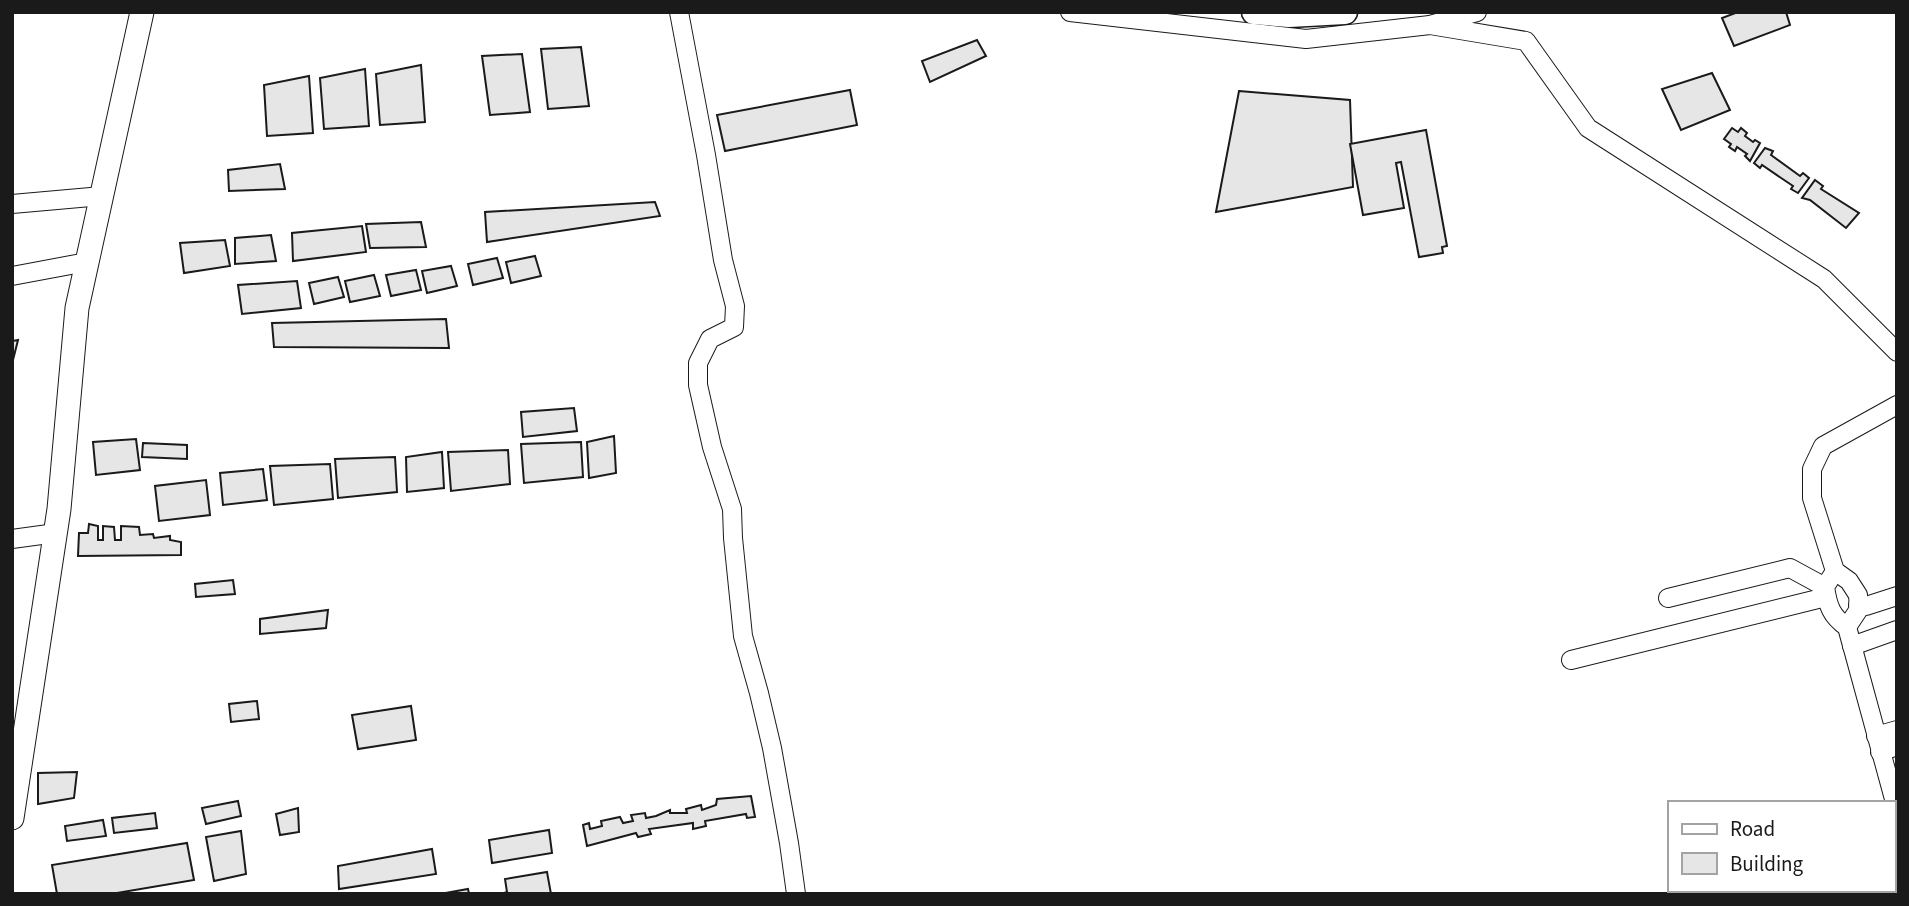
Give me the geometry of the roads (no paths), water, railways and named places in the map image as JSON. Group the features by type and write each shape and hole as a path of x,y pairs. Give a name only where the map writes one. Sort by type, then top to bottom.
{"highway":[{"path":"1254,12 1289,15 1345,12"}],"main road":[{"path":"12,818 56,533 77,308 142,12"}],"street":[{"path":"679,12 723,260 735,306 734,327 710,339 698,363 698,385 712,447 732,509 743,636 772,748 796,894"},
{"path":"1070,12 1306,39 1430,25 1477,12"},
{"path":"1430,25 1526,41 1588,128 1824,279 1897,352"},
{"path":"12,205 102,196"},
{"path":"12,276 87,262"},
{"path":"1847,627 1859,609 1858,595 1849,581 1835,571 1812,498 1812,469 1823,446 1897,405"},
{"path":"12,539 56,533"},
{"path":"1668,598 1790,568 1826,592"},
{"path":"1835,571 1826,592 1828,605 1838,620 1847,627 1884,745 1897,810"},
{"path":"1571,660 1826,592"},
{"path":"1858,605 1866,606 1897,596"},
{"path":"1853,646 1897,631"},
{"path":"1884,745 1897,730"}]}
